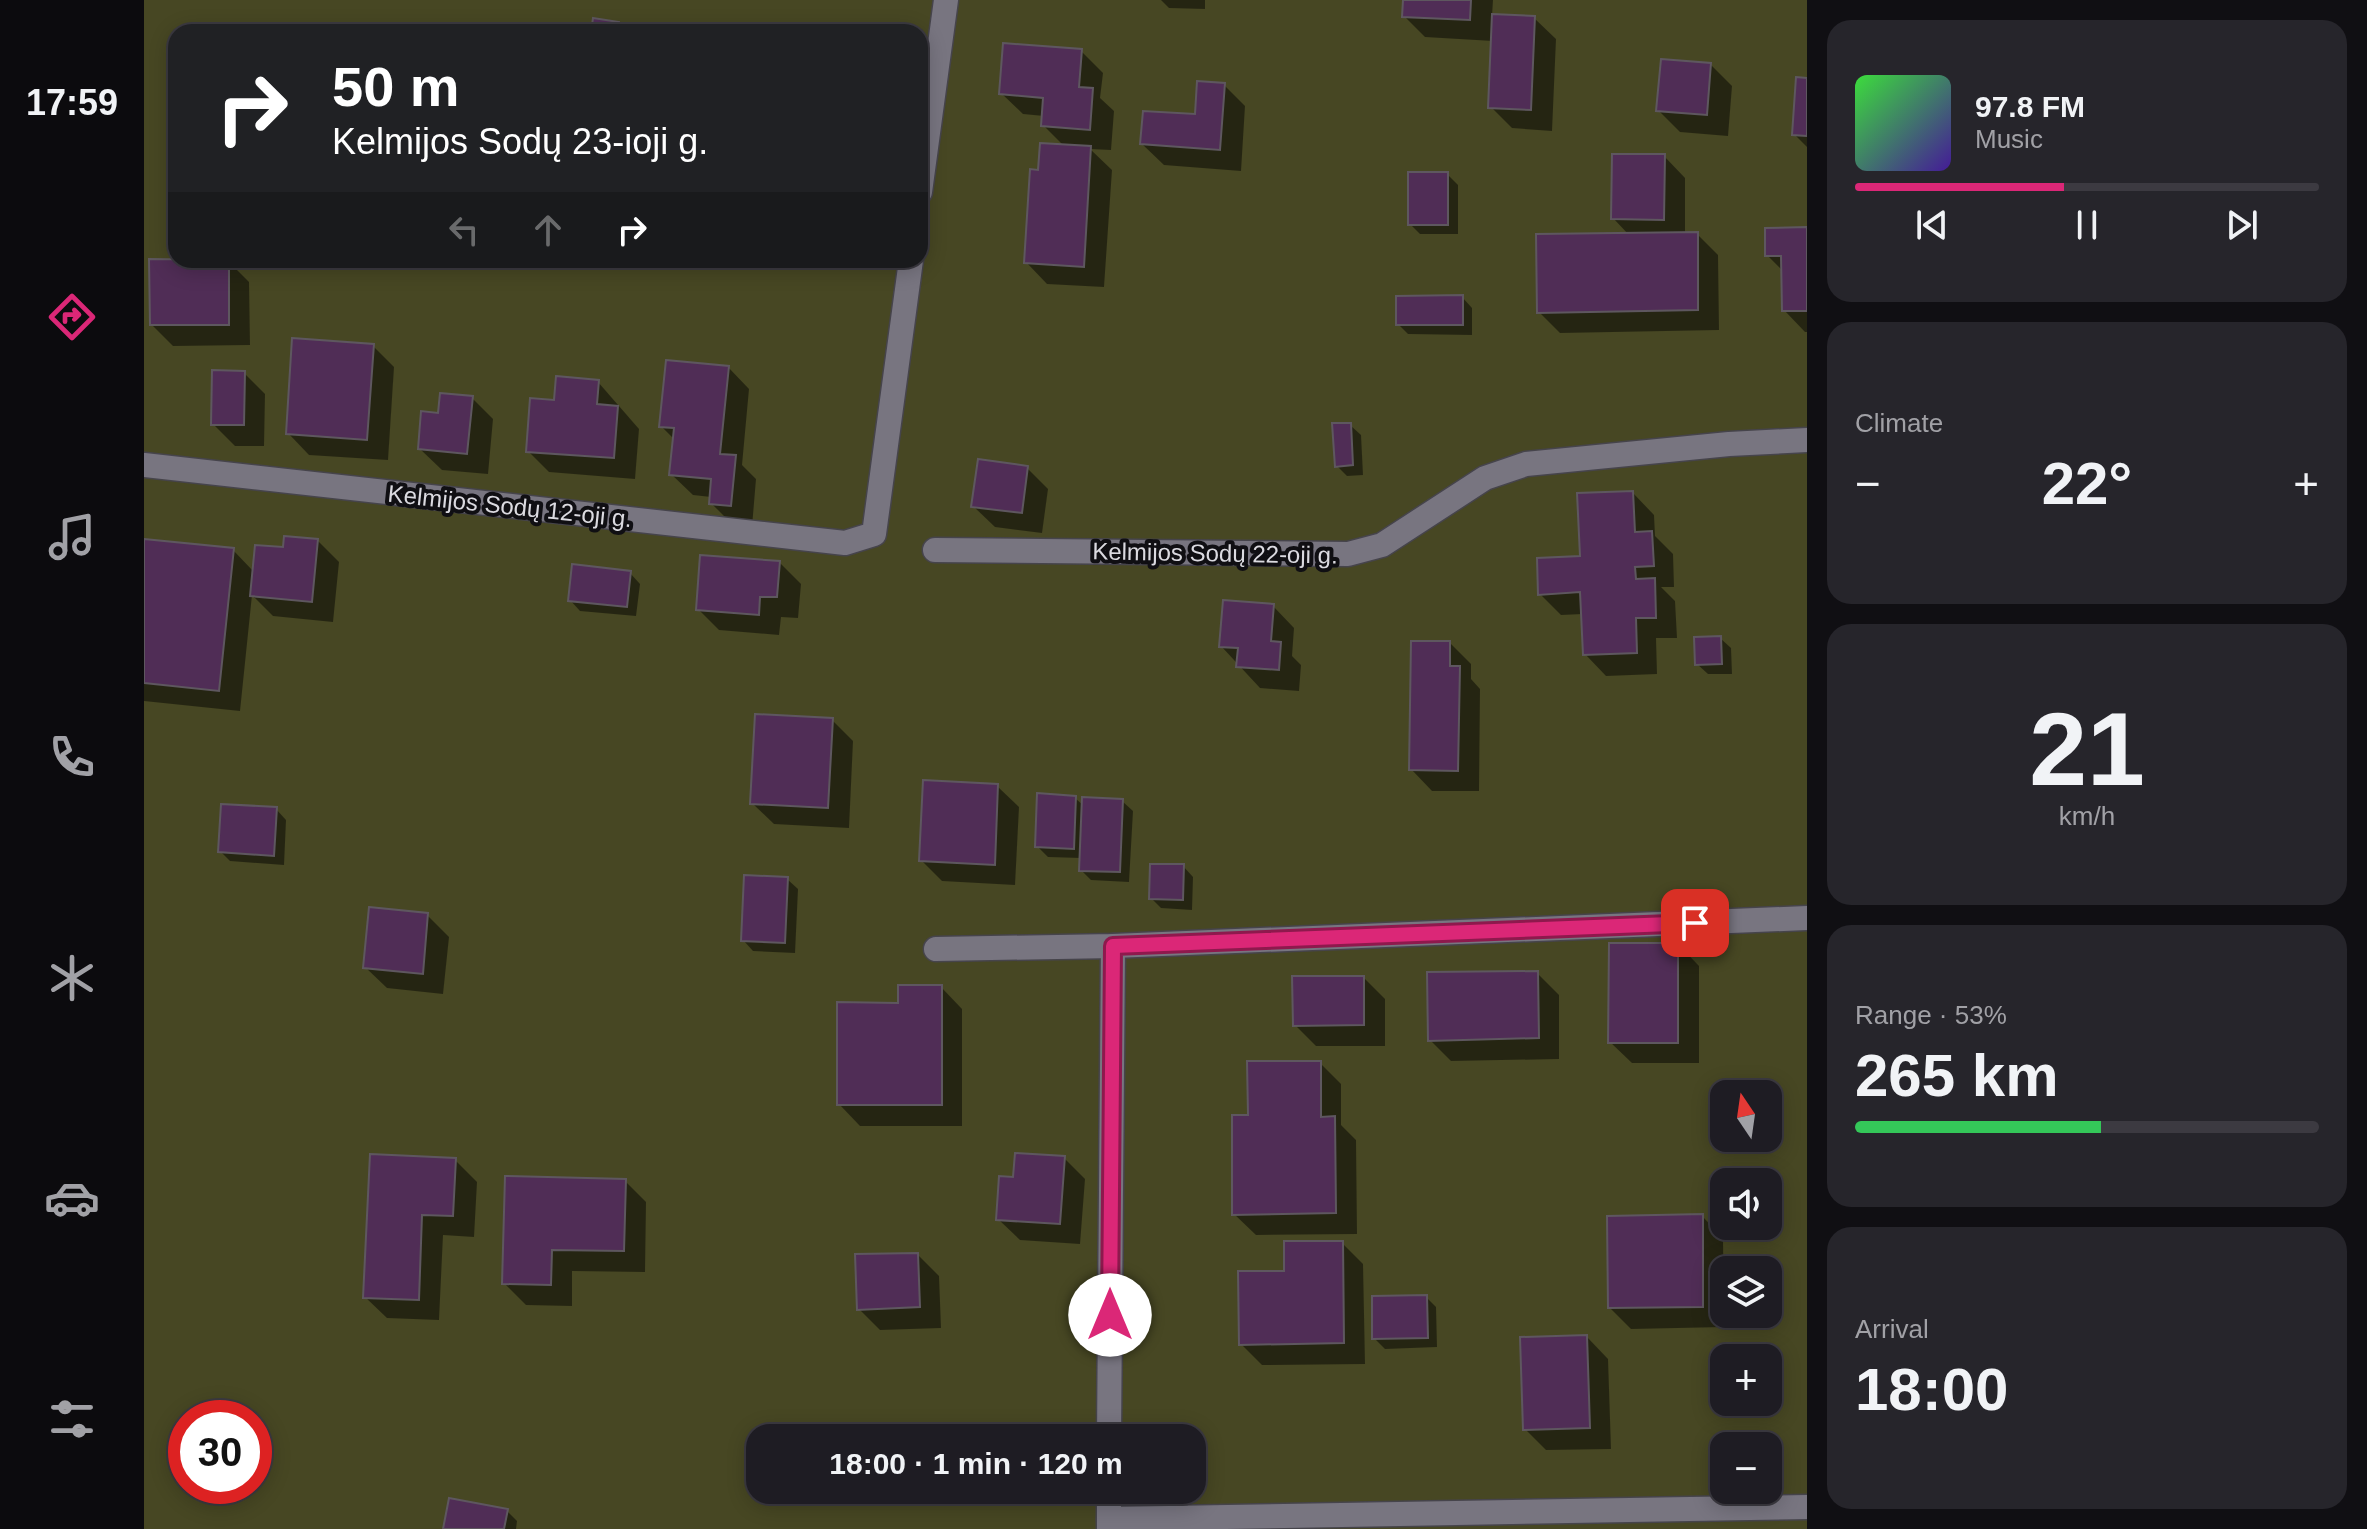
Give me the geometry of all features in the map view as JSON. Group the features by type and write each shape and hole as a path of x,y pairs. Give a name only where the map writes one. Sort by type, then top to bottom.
{"street":[{"path":"928,133 946,0"},
{"name":"Kelmijos Sodų 12-oji g.","path":"144,465 845,543 874,534 910,268"},
{"name":"Kelmijos Sodų 22-oji g.","path":"935,550 1348,554 1382,545 1485,478 1526,464 1729,444 1807,440"},
{"path":"936,949 1113,946 1807,918"},
{"path":"1109,1424 1113,946"},
{"path":"1109,1524 1807,1507"}],"shaded area":[{"path":"144,0 1807,0 1807,1529 144,1529"}],"building":[{"path":"1403,0 1471,0 1470,20 1402,17"},
{"path":"1492,14 1535,16 1531,110 1488,108"},
{"path":"593,18 619,22 619,24 592,24"},
{"path":"1003,43 1082,49 1079,87 1093,88 1090,130 1041,126 1043,98 999,94"},
{"path":"1661,59 1711,63 1707,115 1656,111"},
{"path":"1796,77 1807,78 1807,136 1792,135"},
{"path":"1197,81 1225,83 1220,150 1140,144 1143,111 1195,114"},
{"path":"1040,143 1091,146 1084,267 1024,263 1030,169 1038,170"},
{"path":"1612,154 1665,154 1664,220 1611,219"},
{"path":"1408,172 1448,172 1448,225 1408,225"},
{"path":"1807,227 1807,311 1782,311 1781,256 1765,256 1765,228"},
{"path":"1698,232 1698,310 1537,313 1536,234"},
{"path":"149,259 168,259 168,268 229,268 229,325 150,325"},
{"path":"1463,295 1463,325 1396,325 1396,296"},
{"path":"292,338 374,344 367,440 286,434"},
{"path":"666,360 729,366 720,454 736,455 731,506 709,504 711,479 669,475 674,428 659,427"},
{"path":"212,370 245,371 244,425 211,425"},
{"path":"556,376 599,380 597,404 618,406 614,458 526,452 530,398 554,400"},
{"path":"440,393 473,396 467,454 418,449 421,411 438,413"},
{"path":"1332,423 1351,423 1353,465 1335,467"},
{"path":"978,459 1028,466 1022,513 971,507"},
{"path":"1633,491 1635,532 1652,531 1654,566 1635,567 1636,579 1655,578 1656,618 1636,618 1637,653 1583,655 1580,592 1538,595 1537,558 1580,556 1577,493"},
{"path":"284,536 318,539 312,602 250,596 255,545 283,547"},
{"path":"144,539 234,548 219,691 144,683"},
{"path":"700,555 780,561 777,597 760,597 759,615 696,610"},
{"path":"572,564 631,571 627,607 568,601"},
{"path":"1223,600 1274,604 1271,641 1281,642 1279,670 1236,667 1238,648 1219,647"},
{"path":"1721,636 1722,664 1695,665 1694,637"},
{"path":"1411,641 1450,641 1450,666 1460,666 1458,771 1409,770"},
{"path":"755,714 833,718 828,808 750,804"},
{"path":"923,780 998,784 995,865 919,861"},
{"path":"1037,793 1076,796 1074,849 1035,847"},
{"path":"1082,797 1123,799 1120,872 1079,871"},
{"path":"221,804 277,807 274,856 218,852"},
{"path":"1150,864 1184,864 1183,900 1149,899"},
{"path":"744,875 788,877 785,943 741,941"},
{"path":"369,907 428,913 423,974 363,968"},
{"path":"1609,943 1678,943 1678,1043 1608,1043"},
{"path":"1538,971 1539,1038 1428,1041 1427,972"},
{"path":"1292,976 1364,976 1364,1025 1293,1026"},
{"path":"898,985 942,985 942,1105 837,1105 837,1002 898,1003"},
{"path":"1247,1061 1321,1061 1321,1117 1335,1116 1336,1213 1232,1215 1232,1115 1248,1115"},
{"path":"1015,1153 1065,1156 1060,1224 996,1220 999,1176 1013,1177"},
{"path":"370,1154 456,1158 453,1216 422,1215 419,1300 363,1298"},
{"path":"505,1176 626,1179 624,1251 552,1250 551,1285 502,1284"},
{"path":"1703,1214 1703,1307 1608,1308 1607,1216"},
{"path":"1284,1241 1343,1241 1344,1343 1239,1345 1238,1271 1284,1271"},
{"path":"918,1253 920,1307 857,1310 855,1254"},
{"path":"1427,1295 1428,1338 1372,1339 1372,1296"},
{"path":"1587,1335 1590,1428 1523,1430 1520,1337"},
{"path":"449,1498 508,1509 504,1529 443,1529"}],"route":[{"path":"1110,1315 1113,946 1695,923"}]}
